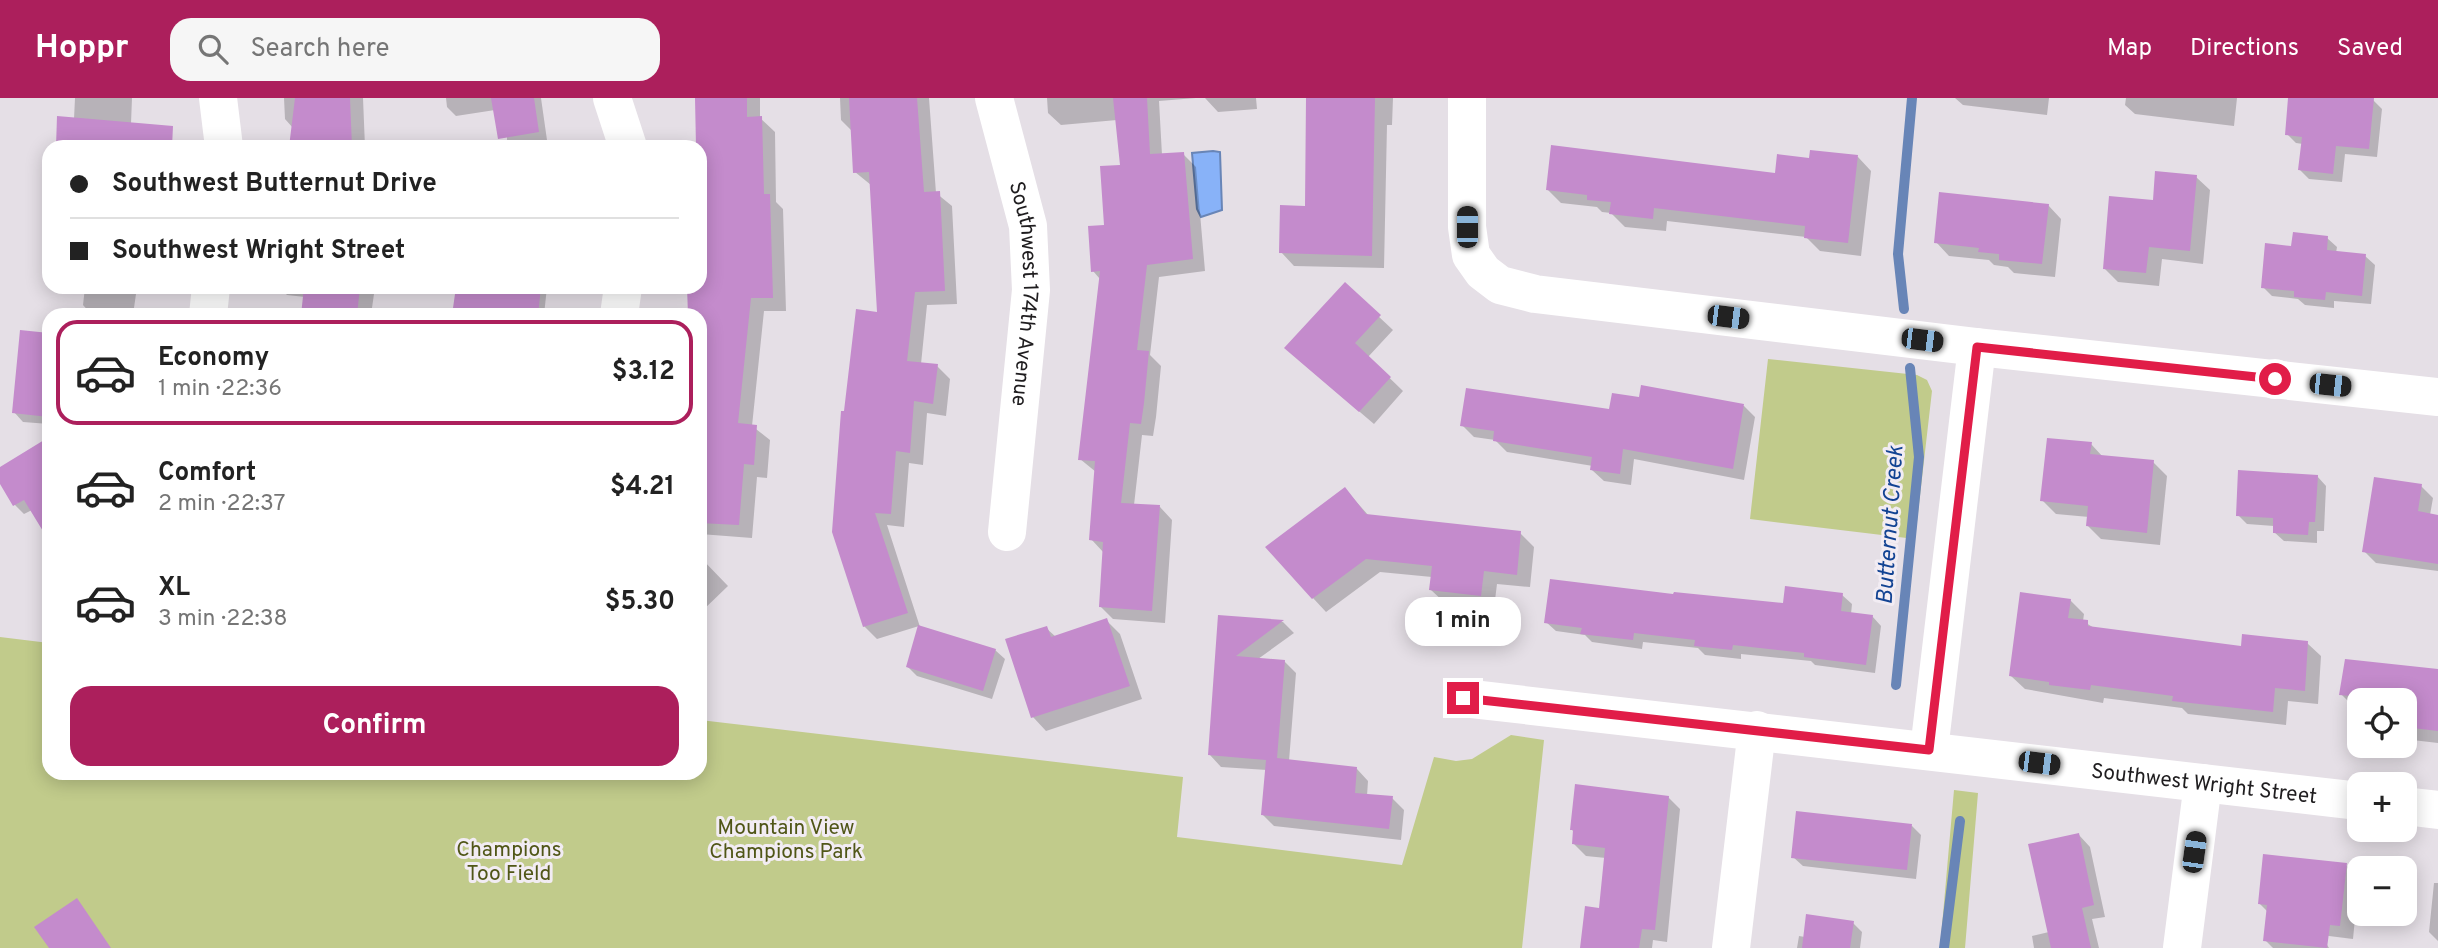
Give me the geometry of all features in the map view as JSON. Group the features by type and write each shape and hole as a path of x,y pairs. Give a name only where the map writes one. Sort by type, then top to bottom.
{"street":[{"path":"218,98 223,140"},
{"path":"612,98 626,140"},
{"name":"Southwest 174th Avenue","path":"994,98 1028,226 1031,290 1007,532"},
{"path":"1467,98 1467,227 1471,255 1483,272 1500,285 1535,294 1977,347 2438,397"},
{"path":"1929,750 1977,347"},
{"name":"Southwest Wright Street","path":"1463,698 2347,800"},
{"path":"1731,948 1757,730"},
{"path":"2182,948 2203,783"},
{"path":"2417,808 2438,810"}],"green space":[{"path":"1768,359 1917,375 1927,380 1932,391 1915,539 1750,519"},
{"name":"Mountain View Champions Park","path":"0,637 42,642 42,780 707,780 707,721 1183,777 1177,837 1402,865 1434,757 1456,761 1472,759 1511,735 1544,740 1522,948 0,948"},
{"path":"1954,790 1978,793 1965,948 1940,948"}],"water":[{"path":"1220,152 1222,210 1201,217 1197,209 1192,153"}],"building":[{"path":"295,98 350,98 352,140 290,140"},
{"path":"491,98 534,98 539,132 498,139"},
{"path":"695,98 747,98 747,117 762,116 764,194 770,194 773,298 751,298 738,423 757,425 754,465 744,464 739,525 707,523 707,308 688,308 687,294 707,294 707,140 696,140"},
{"path":"849,98 917,98 924,192 940,191 945,291 915,292 907,361 938,364 933,404 914,401 910,453 896,451 891,514 875,513 908,613 863,627 832,532 841,411 844,411 856,309 877,312 869,172 853,173"},
{"path":"1113,98 1147,98 1150,154 1184,152 1193,259 1147,265 1137,350 1149,351 1144,403 1141,424 1130,423 1121,503 1160,505 1152,611 1099,607 1103,542 1089,540 1095,461 1078,460 1100,271 1091,272 1088,226 1104,225 1100,166 1120,165"},
{"path":"1306,98 1375,98 1372,256 1279,253 1280,205 1305,206"},
{"path":"2288,98 2374,98 2369,149 2336,146 2333,174 2298,170 2302,137 2285,135"},
{"path":"57,116 173,126 172,140 56,140"},
{"path":"1551,145 1775,173 1777,154 1809,158 1810,150 1858,155 1848,243 1804,238 1805,226 1654,208 1653,219 1609,214 1611,202 1587,200 1587,195 1546,190"},
{"path":"2155,171 2197,175 2190,251 2149,247 2146,273 2103,269 2109,196 2153,200"},
{"path":"1939,192 2049,204 2042,264 1999,260 1999,254 1978,252 1979,248 1934,243"},
{"path":"2293,232 2328,236 2327,250 2366,254 2362,296 2326,292 2325,300 2294,297 2294,291 2261,288 2265,243 2291,246"},
{"path":"1345,282 1381,315 1355,343 1391,377 1359,412 1284,348"},
{"path":"303,294 359,294 358,308 302,308"},
{"path":"455,294 540,294 539,308 453,308"},
{"path":"20,330 42,332 42,416 12,413"},
{"path":"1641,385 1744,404 1733,469 1623,449 1620,474 1590,470 1592,457 1493,441 1494,431 1460,426 1466,388 1609,409 1612,393 1639,397"},
{"path":"2047,438 2092,442 2090,454 2154,460 2147,533 2086,526 2088,506 2040,501"},
{"path":"42,441 42,530 24,500 13,506 0,484 0,467"},
{"path":"2238,470 2318,475 2315,522 2309,522 2308,535 2273,533 2273,518 2236,516"},
{"path":"2374,477 2422,484 2418,511 2438,515 2438,564 2362,552"},
{"path":"1345,487 1366,514 1521,531 1517,575 1484,571 1481,596 1429,590 1432,566 1366,559 1312,599 1265,547"},
{"path":"1550,579 1673,594 1783,603 1785,586 1843,593 1841,611 1873,615 1866,665 1804,657 1804,653 1733,645 1732,650 1694,646 1695,640 1634,633 1633,640 1580,634 1582,628 1544,623"},
{"path":"2020,592 2071,599 2068,618 2088,620 2088,626 2241,646 2242,634 2308,641 2305,691 2275,688 2273,712 2172,701 2173,696 2091,685 2090,690 2049,685 2049,682 2009,676"},
{"path":"1218,615 1284,620 1236,656 1285,660 1277,758 1357,767 1355,793 1393,796 1389,829 1261,815 1266,760 1208,755"},
{"path":"1107,618 1130,686 1031,718 1005,639 1047,626 1051,637"},
{"path":"918,625 996,649 983,691 906,667"},
{"path":"2345,659 2438,669 2438,731 2417,729 2417,688 2347,688 2347,696 2339,695"},
{"path":"1575,784 1669,796 1655,930 1642,929 1639,948 1580,948 1585,906 1599,908 1605,848 1572,844 1573,830 1570,830"},
{"path":"1796,811 1912,824 1907,870 1791,858"},
{"path":"2079,833 2094,905 2082,908 2091,948 2051,948 2028,844"},
{"path":"2263,854 2347,863 2340,926 2330,925 2327,948 2263,941 2267,905 2258,904"},
{"path":"77,898 111,948 49,948 34,927"},
{"path":"1806,914 1854,921 1850,948 1802,948"}],"waterway":[{"name":"Butternut Creek","path":"1904,309 1898,254 1912,98"},
{"name":"Butternut Creek","path":"1896,685 1919,457 1910,368"},
{"name":"Butternut Creek","path":"1944,948 1960,821"}],"route":[{"path":"1463,698 1929,750 1977,347 2275,379"}],"park label":[{"name":"Champions Too Field","path":"509,861"}]}
